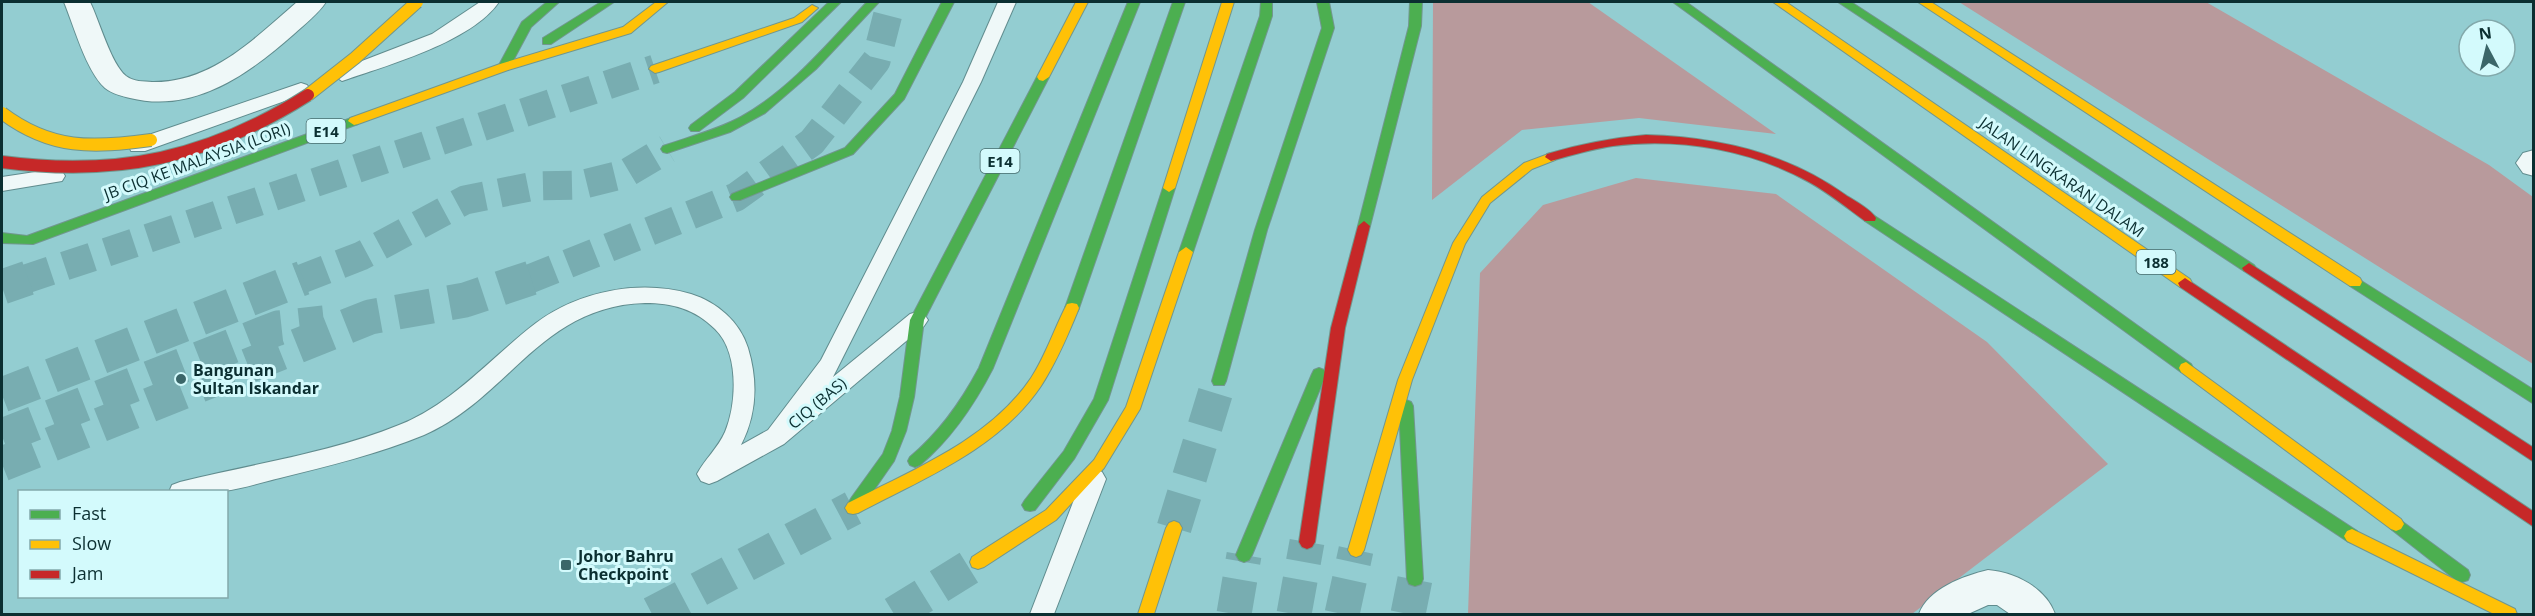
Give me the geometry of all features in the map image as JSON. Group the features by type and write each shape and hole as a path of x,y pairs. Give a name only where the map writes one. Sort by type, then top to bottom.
{"main road":[{"path":"2,162 37,169 87,171 139,164 185,152 244,131 287,109 326,81 366,49 417,2"},
{"path":"504,67 526,25 553,2"},
{"name":"JB CIQ KE MALAYSIA (LORI)","path":"504,67 608,2"},
{"name":"JB CIQ KE MALAYSIA (LORI)","path":"2,238 28,241 504,67 627,30 662,2"},
{"path":"768,16 655,69 798,20 821,2"},
{"path":"835,2 739,95 667,149 742,121 763,109 826,51 873,2"},
{"path":"736,197 849,151 900,96 948,2"},
{"name":"E14","path":"917,320 1082,2"},
{"path":"853,508 934,447 967,406 986,368 1134,2"},
{"path":"853,508 985,436 1018,407 1042,374 1062,336 1179,2"},
{"path":"1228,2 1101,400 1082,438 1059,473 978,562 1050,515 1099,464 1134,409 1266,16 1267,2"},
{"path":"1219,381 1262,230 1328,28 1323,2"},
{"path":"1306,542 1338,328 1415,26 1416,2"},
{"path":"1679,2 2314,461 2511,615"},
{"name":"JALAN LINGKARAN DALAM","path":"1779,2 2392,426 2534,521"},
{"name":"JALAN LINGKARAN DALAM","path":"1844,2 2534,456"},
{"path":"1924,2 2534,398"},
{"path":"2,113 25,132 52,142 79,146 116,145 189,131 229,116 295,77"},
{"path":"1356,550 1405,380 1459,243 1486,200 1528,166 1575,148 1633,139 1693,142 1747,153 1806,175 2337,529 2511,615"},
{"path":"853,508 889,457 899,432 917,320"},
{"path":"1244,555 1338,328"},
{"path":"1405,380 1415,579"},
{"path":"1146,615 1174,528"}],"street":[{"path":"77,2 114,80 130,89 155,93 182,91 210,82 233,70 313,2"},
{"path":"2534,160 2531,163 2534,166"},
{"path":"1938,615 1966,593 1982,587 2002,589 2022,599 2036,615"}],"lane":[{"path":"2,184 50,177 425,46 468,22 490,2"},
{"path":"776,437 829,366 972,82 1007,2"},
{"name":"CIQ (BAS)","path":"188,490 405,433 443,414 474,391 530,340 564,316 610,299 649,295 680,298 704,307 726,324 738,344 744,402 736,433 709,474 776,437 917,320"},
{"path":"1042,615 1099,464"}],"shaded area":[{"path":"1433,2 1588,2 1776,134 1639,118 1522,130 1432,200"},
{"path":"1959,2 2206,2 2489,165 2533,197 2533,364"},
{"path":"1636,178 1776,194 1987,342 2108,464 1912,614 1468,614 1480,273 1543,205"}],"tunnel":[{"path":"527,280 736,197 812,142 876,61 891,2"},
{"path":"23,280 655,69"},
{"path":"299,280 361,256 465,200 534,186 580,185 625,174 667,149"},
{"path":"2,287 28,278"},
{"path":"2,395 303,278"},
{"path":"2,464 370,317 465,300 531,278"},
{"path":"2,436 278,328 324,323"},
{"path":"1174,528 1219,381"},
{"path":"652,614 853,508"},
{"path":"1294,614 1307,542"},
{"path":"1342,614 1356,550"},
{"path":"1234,614 1244,555"},
{"path":"894,614 978,562"},
{"path":"1408,614 1415,579"}],"traffic: fast":[{"path":"504,67 526,25 553,2"},
{"path":"547,41 608,2"},
{"path":"695,128 739,95 835,2"},
{"path":"667,149 726,129 761,110 812,66 873,2"},
{"path":"736,197 849,151 900,96 948,2"},
{"path":"915,461 956,419 986,368 1134,2"},
{"path":"1072,308 1179,2"},
{"path":"1186,252 1266,16 1267,2"},
{"path":"1219,381 1261,230 1328,28 1323,2"},
{"path":"1364,226 1415,26 1416,2"},
{"path":"1679,2 2186,368"},
{"path":"1844,2 2249,268"},
{"path":"857,502 889,457 899,431 907,397 917,320 1043,77"},
{"path":"2,238 28,241 354,121"},
{"path":"1030,505 1069,455 1101,400 1169,188"},
{"path":"1870,218 2352,536"},
{"path":"2355,282 2534,398"},
{"path":"1244,555 1319,374"},
{"path":"1406,406 1415,579"},
{"path":"2396,524 2462,575"}],"traffic: slow":[{"path":"308,95 355,58 417,2"},
{"path":"354,121 504,67 627,30 662,2"},
{"path":"1043,77 1082,2"},
{"path":"1169,188 1228,2"},
{"path":"1779,2 2185,283"},
{"path":"1924,2 2355,282"},
{"path":"655,69 798,20 812,8"},
{"path":"2,113 19,126 54,141 110,145 151,140"},
{"path":"1356,550 1405,380 1459,243 1486,200 1528,166 1551,157"},
{"path":"978,562 1051,515 1099,464 1133,409 1186,252"},
{"path":"853,508 958,452 1012,411 1035,384 1055,350 1072,308"},
{"path":"2186,368 2396,524"},
{"path":"1146,614 1174,528"},
{"path":"2352,536 2509,614"}],"traffic: jam":[{"path":"2,162 42,167 82,168 122,166 162,159 200,149 238,135 274,117 308,95"},
{"path":"1551,157 1582,148 1646,139 1680,140 1712,145 1776,162 1814,179 1870,218"},
{"path":"1307,542 1338,328 1364,226"},
{"path":"2249,268 2534,456"},
{"path":"2185,283 2534,521"}],"place":[{"name":"Bangunan Sultan Iskandar","path":"181,379"},
{"name":"Johor Bahru Checkpoint","path":"566,565"}]}
